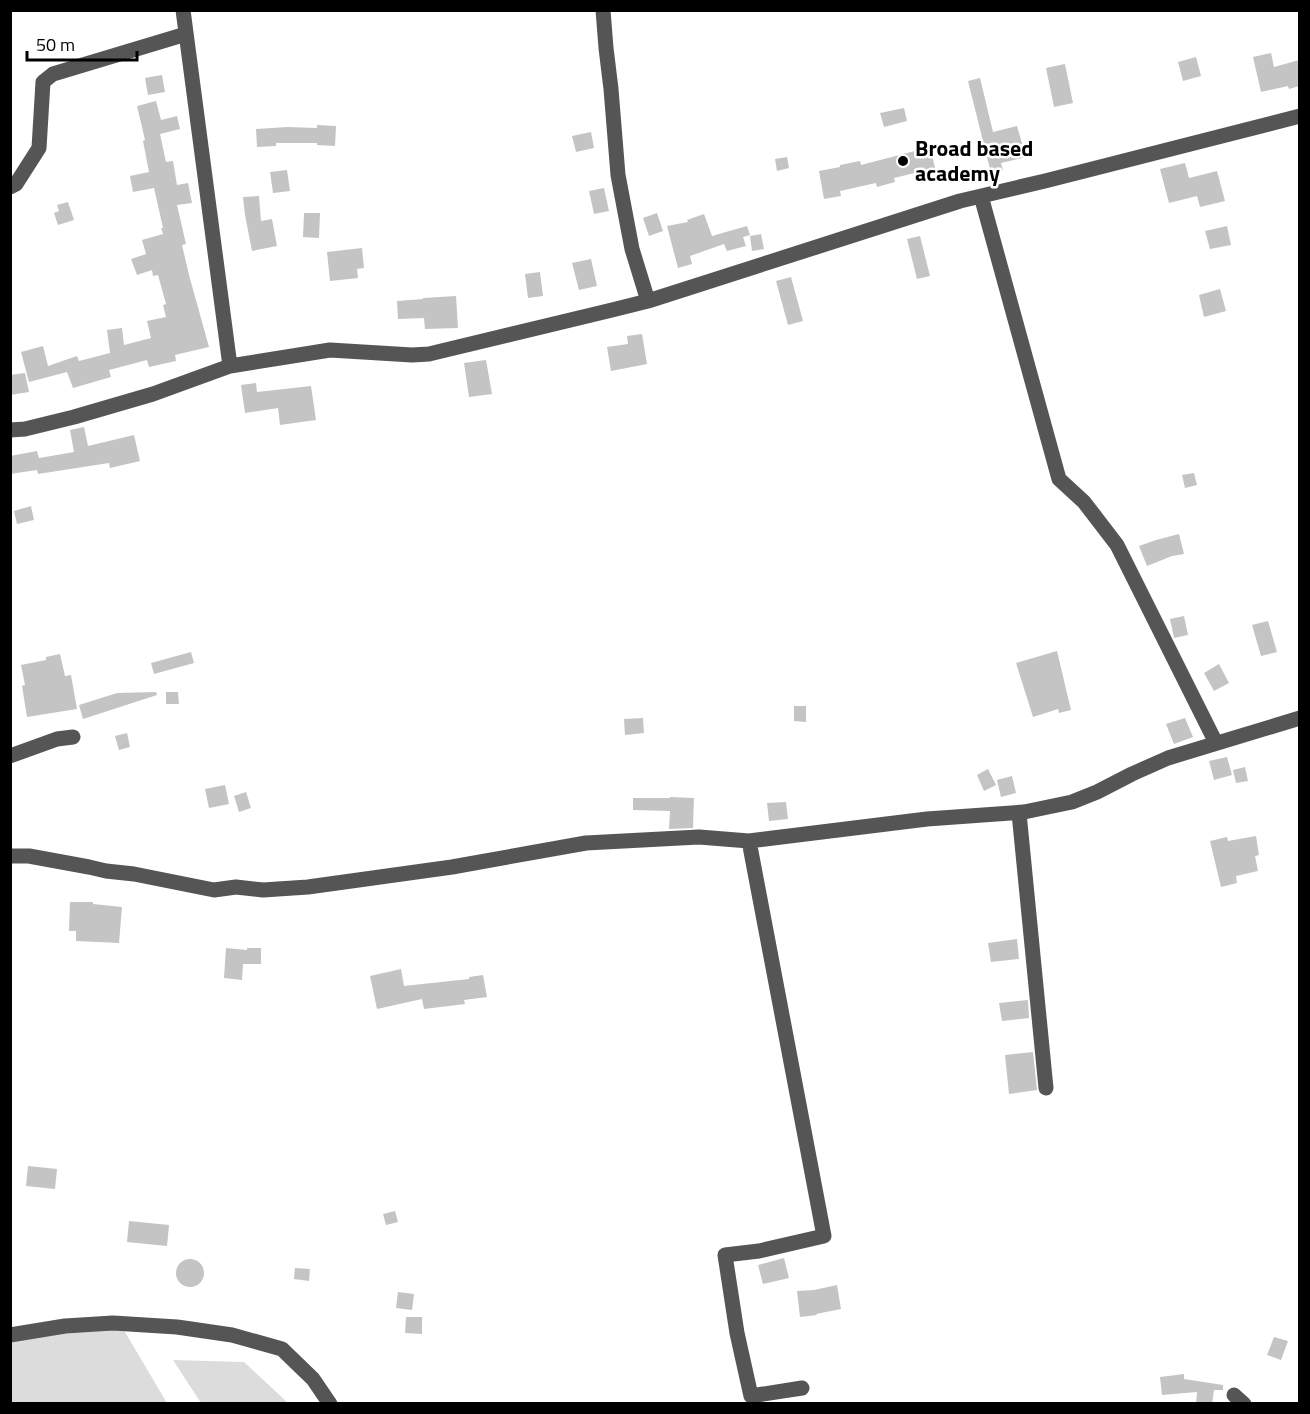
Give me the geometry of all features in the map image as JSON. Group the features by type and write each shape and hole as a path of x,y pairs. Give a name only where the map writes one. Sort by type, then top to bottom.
{"street":[{"path":"183,10 230,366"},
{"path":"603,10 618,175 632,249 648,301"},
{"path":"10,187 16,184 39,148 43,82 53,74 186,34"},
{"path":"10,430 25,429 74,417 153,394 230,366 330,350 429,354 612,310 648,301 960,201 1299,117"},
{"path":"981,196 1059,479 1084,502 1117,545 1216,743"},
{"path":"10,856 28,856 214,890 236,887 263,890 308,887 452,867 586,843 699,837 749,841 927,819 1019,813 1072,802 1168,758 1299,718"},
{"path":"10,756 57,739 73,737"},
{"path":"1019,813 1046,1088"},
{"path":"749,841 824,1236 759,1251 725,1255 737,1333 751,1396 802,1388"},
{"path":"10,1335 65,1326 113,1323 177,1327 232,1335 282,1348 313,1379 330,1404"}],"shaded area":[{"path":"122,1327 167,1403 11,1403 10,1339"},
{"path":"173,1360 244,1362 288,1403 201,1403"}],"building":[{"path":"1271,53 1274,67 1299,60 1299,86 1261,92 1253,57"},
{"path":"1196,57 1201,76 1183,81 1178,62"},
{"path":"1065,64 1073,103 1054,107 1046,68"},
{"path":"162,75 165,92 148,95 145,78"},
{"path":"980,78 993,132 1017,126 1026,157 1001,163 1003,170 991,173 968,81"},
{"path":"156,101 161,120 177,116 180,129 160,134 166,162 173,161 177,185 188,183 192,203 177,205 186,244 182,245 209,347 175,355 176,361 149,367 147,360 109,370 111,377 73,388 67,372 29,382 21,352 43,346 48,366 77,356 79,361 110,353 107,330 122,328 124,345 151,338 147,321 166,317 163,305 166,304 158,275 153,276 152,270 137,275 131,259 146,254 142,240 163,234 154,188 133,192 130,176 149,172 137,106"},
{"path":"904,108 907,121 884,127 880,113"},
{"path":"317,125 336,126 335,146 317,145 317,143 276,143 276,146 257,147 256,129 317,128"},
{"path":"591,132 594,148 576,152 572,136"},
{"path":"930,147 935,168 894,178 895,182 877,187 876,183 840,191 841,196 824,199 819,171 860,161 861,165"},
{"path":"787,157 789,168 777,171 775,159"},
{"path":"1185,163 1189,178 1217,171 1225,201 1200,207 1197,196 1169,203 1160,169"},
{"path":"287,170 290,191 273,193 270,172"},
{"path":"604,188 609,211 594,214 589,191"},
{"path":"259,196 261,221 272,219 277,246 252,251 243,197"},
{"path":"68,202 74,220 58,225 54,213 59,211 57,205"},
{"path":"304,213 320,213 319,238 303,237"},
{"path":"657,213 663,231 649,236 643,218"},
{"path":"704,214 712,236 747,226 750,235 743,237 746,246 727,251 724,244 690,256 692,264 678,268 667,226 688,222 687,220"},
{"path":"1227,226 1231,245 1210,249 1205,231"},
{"path":"761,234 764,249 752,251 750,236"},
{"path":"920,236 930,276 917,279 907,239"},
{"path":"362,248 364,268 357,269 358,278 330,281 327,252"},
{"path":"591,259 597,286 579,290 572,263"},
{"path":"540,272 543,296 528,298 525,274"},
{"path":"791,277 803,321 788,325 776,281"},
{"path":"1220,289 1226,311 1204,317 1199,295"},
{"path":"456,296 458,328 425,329 424,318 398,319 397,301"},
{"path":"642,334 647,364 611,371 607,347 628,344 627,336"},
{"path":"486,360 492,394 469,397 464,363"},
{"path":"25,373 29,392 10,395 10,375"},
{"path":"256,383 257,392 311,386 316,420 280,425 278,408 245,413 241,385"},
{"path":"84,427 88,446 134,435 140,461 110,468 109,463 38,474 37,470 10,474 10,456 37,451 39,458 74,452 70,430"},
{"path":"1194,473 1197,485 1185,488 1182,475"},
{"path":"31,506 34,520 17,524 14,511"},
{"path":"1179,534 1184,554 1147,566 1139,546"},
{"path":"1184,616 1188,635 1174,638 1170,619"},
{"path":"1268,621 1277,652 1261,656 1252,625"},
{"path":"1057,651 1071,710 1059,713 1058,709 1033,717 1016,663"},
{"path":"191,652 194,663 154,674 151,663"},
{"path":"60,654 65,676 71,675 77,709 27,717 21,665 46,660 46,657"},
{"path":"1219,664 1229,683 1214,691 1204,673"},
{"path":"156,692 157,695 83,719 79,705 117,693"},
{"path":"166,692 178,692 179,704 166,704"},
{"path":"794,706 806,706 806,722 794,721"},
{"path":"643,718 644,733 625,735 624,719"},
{"path":"1185,718 1193,737 1174,744 1166,724"},
{"path":"127,733 130,747 119,750 115,736"},
{"path":"1227,757 1232,775 1214,780 1209,761"},
{"path":"1245,767 1248,781 1236,783 1233,770"},
{"path":"988,769 996,785 984,791 977,775"},
{"path":"1012,776 1016,793 1001,797 997,780"},
{"path":"225,785 229,804 209,808 205,789"},
{"path":"246,792 251,808 239,812 234,796"},
{"path":"633,798 694,798 693,828 669,829 670,811 633,810"},
{"path":"786,802 788,819 769,821 767,803"},
{"path":"1256,836 1259,855 1255,856 1258,871 1236,876 1237,883 1221,887 1210,841 1227,837 1228,841"},
{"path":"70,902 93,902 93,904 122,907 119,943 76,941 76,931 69,931"},
{"path":"1017,939 1019,959 991,962 988,943"},
{"path":"226,948 247,950 247,948 261,948 261,964 243,964 242,980 224,978"},
{"path":"401,969 404,986 469,979 469,977 483,975 487,997 464,1000 465,1004 424,1009 422,999 377,1009 370,976"},
{"path":"1028,1000 1029,1018 1002,1021 999,1003"},
{"path":"1033,1052 1037,1090 1009,1094 1005,1055"},
{"path":"28,1166 57,1169 55,1189 26,1186"},
{"path":"395,1211 398,1222 386,1225 383,1214"},
{"path":"129,1221 169,1225 167,1246 127,1242"},
{"path":"784,1258 789,1278 763,1284 758,1265"},
{"path":"190,1259 200,1263 204,1273 200,1283 190,1287 180,1283 176,1273 180,1263"},
{"path":"295,1268 310,1269 309,1281 294,1279"},
{"path":"837,1285 841,1309 800,1317 797,1291"},
{"path":"398,1292 414,1294 412,1310 396,1308"},
{"path":"406,1317 422,1317 422,1334 405,1333"},
{"path":"1274,1337 1288,1341 1281,1360 1267,1355"},
{"path":"1184,1374 1184,1379 1223,1385 1223,1390 1214,1390 1212,1404 1196,1404 1197,1392 1162,1395 1160,1377"}],"place":[{"name":"Broad based academy","path":"903,161"}]}
